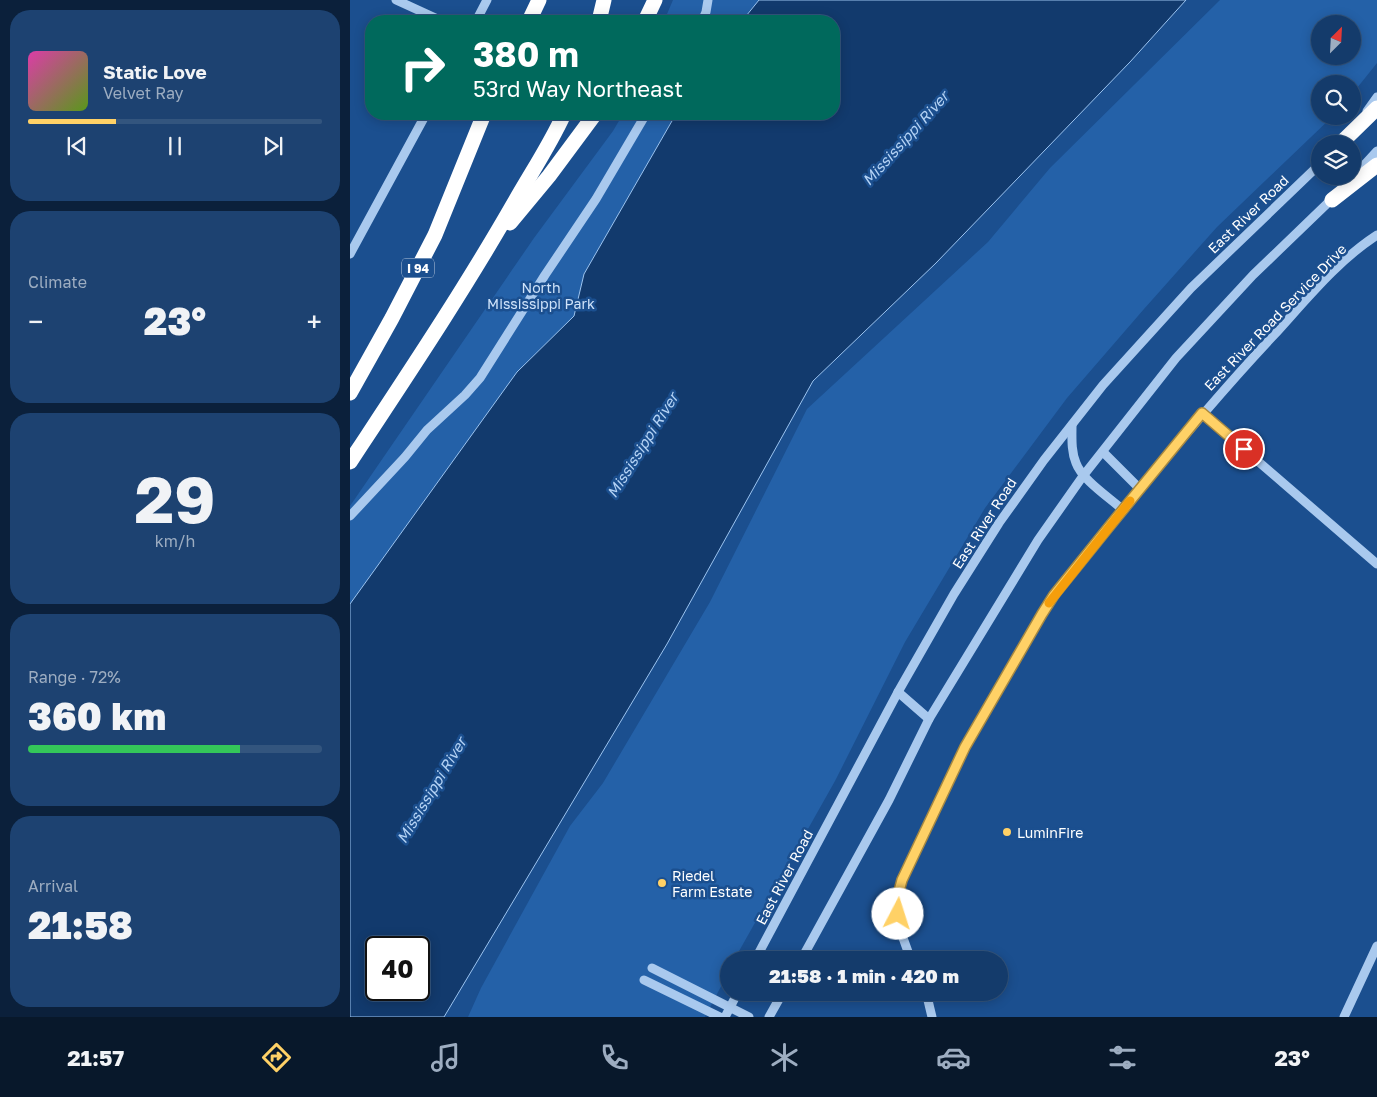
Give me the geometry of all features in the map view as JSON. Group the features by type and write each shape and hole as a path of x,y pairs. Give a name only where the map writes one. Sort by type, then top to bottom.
{"highway":[{"path":"523,15 529,0"},
{"path":"532,15 539,0"},
{"path":"600,15 604,0"},
{"path":"643,15 649,0"},
{"path":"649,15 655,0"},
{"path":"1349,135 1377,108"},
{"name":"I 94","path":"350,393 392,318 431,241 482,120"},
{"path":"350,462 392,401 489,246 561,120"},
{"path":"489,246 537,192 589,120"},
{"path":"1332,200 1370,165"}],"street":[{"path":"396,0 429,15"},
{"path":"479,15 487,0"},
{"path":"705,15 708,0"},
{"path":"1347,135 1377,97"},
{"path":"350,254 423,120"},
{"path":"350,516 405,457 427,430 465,395 480,378 596,199 642,120"},
{"path":"1370,165 1377,151"},
{"name":"East River Road","path":"760,951 898,692 954,594 999,523 1044,460 1103,385 1191,288 1311,173"},
{"path":"806,951 889,800 929,719 1038,540 1083,476 1176,358 1258,270 1332,200"},
{"name":"East River Road Service Drive","path":"908,951 900,931 897,905 902,880 965,747 1054,595 1202,413 1329,276 1358,249 1377,235"},
{"path":"1202,413 1377,564"},
{"path":"1072,424 1072,446 1076,464 1083,476 1123,510"},
{"path":"1103,452 1140,489"},
{"path":"898,692 929,719"},
{"path":"1344,1017 1377,946"},
{"path":"652,968 749,1017"},
{"path":"644,980 720,1017"},
{"path":"725,1017 733,1001"},
{"path":"769,1017 778,1001"},
{"path":"928,1001 932,1017"}],"green space":[{"path":"673,0 759,0 747,15 667,15"},
{"path":"1220,0 1377,0 1377,63 1361,83 1361,75 1311,75 1311,125 1324,125 1217,227 1144,309 1067,398 985,508 905,642 835,781 739,951 720,951 720,988 705,1017 468,1017 481,988 570,826 603,783 710,602 807,409 988,242 1050,168"},
{"name":"North Mississippi Park","path":"619,120 673,120 584,274 574,316 517,372 350,604 350,506 534,238"}],"water":[{"name":"Mississippi River","path":"759,0 1186,0 1130,62 936,263 813,381 667,644 444,1017 350,1017 350,604 517,372 574,316 584,274 673,120 840,120 840,15 747,15"}],"slow traffic":[{"path":"1049,603 1130,501"}],"place":[{"name":"LuminFire","path":"1007,832"},
{"name":"Riedel Farm Estate","path":"662,883"}],"route":[{"path":"898,914 898,895 902,880 965,747 1054,595 1202,413 1244,449"}]}
